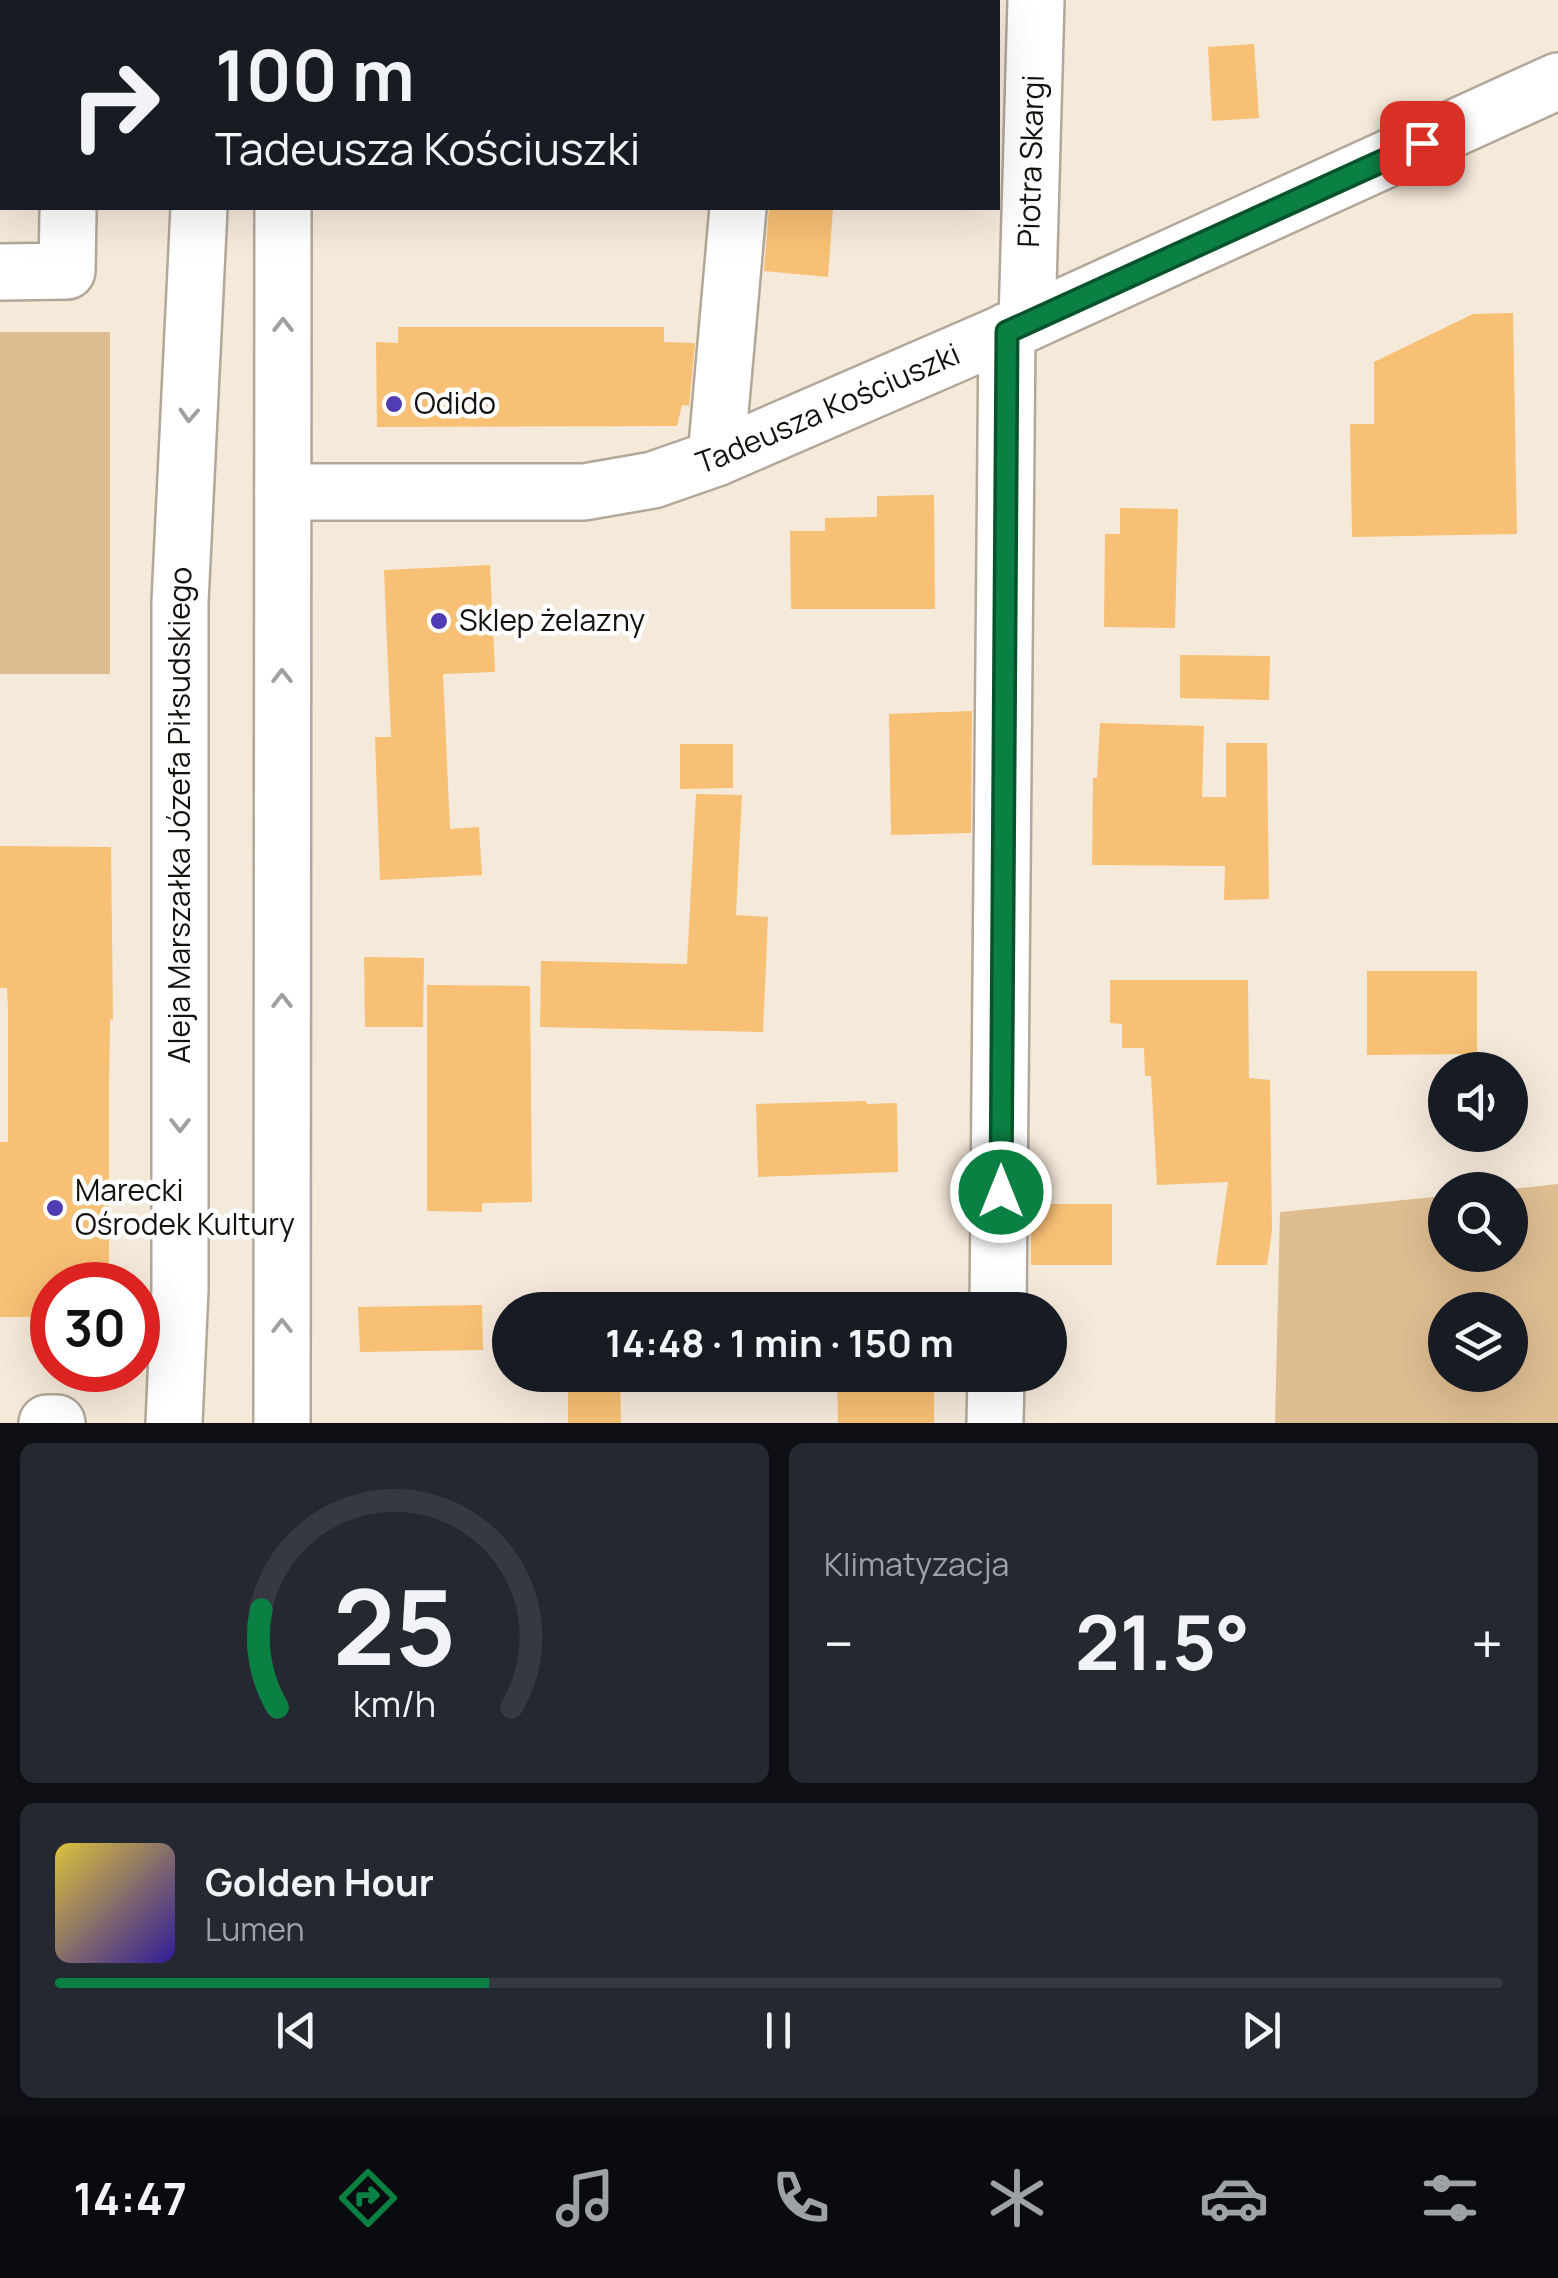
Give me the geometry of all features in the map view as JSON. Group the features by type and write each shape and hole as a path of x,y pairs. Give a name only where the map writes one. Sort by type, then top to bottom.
{"street":[{"name":"Piotra Skargi","path":"998,1292 1017,327 1036,0"},
{"name":"Tadeusza Kościuszki","path":"282,492 584,492 653,480 716,458 1017,327 1558,81"},
{"name":"Aleja Marszałka Józefa Piłsudskiego","path":"174,1423 180,1289 180,602 199,210"},
{"path":"282,1423 284,210"},
{"path":"716,458 738,210"},
{"path":"0,272 67,271 68,213"},
{"path":"995,1423 996,1392"},
{"path":"47,1423 57,1423"}],"shaded area":[{"path":"0,332 110,332 110,674 0,674"},
{"path":"1558,1184 1558,1423 1275,1423 1280,1212 1428,1198 1428,1272 1528,1272 1528,1187"}],"building":[{"path":"1254,44 1259,118 1212,121 1208,47"},
{"path":"769,210 833,210 828,277 764,271"},
{"path":"1513,313 1517,534 1352,537 1350,424 1374,424 1374,362 1473,314"},
{"path":"398,327 664,327 664,342 695,343 689,406 682,405 677,426 377,427 376,342 398,343"},
{"path":"934,495 935,609 791,609 790,531 825,531 825,518 877,517 877,496"},
{"path":"1120,508 1178,509 1175,628 1104,627 1105,534 1120,534"},
{"path":"490,565 495,672 443,674 450,829 479,827 482,875 380,880 375,737 391,737 384,570"},
{"path":"1180,655 1270,656 1269,700 1180,698"},
{"path":"972,711 971,833 891,835 889,714"},
{"path":"1100,723 1204,726 1202,797 1226,797 1226,743 1267,743 1269,899 1224,900 1225,866 1092,865 1093,778 1097,778"},
{"path":"680,744 733,744 733,788 680,789"},
{"path":"696,794 742,795 736,915 768,917 763,1032 540,1027 541,961 687,964"},
{"path":"0,846 111,847 109,1262 30,1262 30,1317 0,1317 0,1142 8,1142 8,1008 7,988 0,988"},
{"path":"364,957 424,958 423,1027 365,1027"},
{"path":"1367,971 1477,971 1477,1052 1367,1055"},
{"path":"1110,980 1248,980 1249,1078 1270,1080 1272,1231 1267,1265 1216,1265 1228,1182 1157,1185 1151,1076 1145,1076 1144,1048 1122,1048 1122,1024 1110,1023"},
{"path":"427,985 530,986 532,1202 482,1203 482,1212 427,1211"},
{"path":"897,1103 898,1172 758,1177 756,1104"},
{"path":"1031,1204 1112,1204 1112,1265 1031,1265"},
{"path":"482,1305 483,1350 360,1352 358,1307"},
{"path":"568,1392 620,1392 621,1423 568,1423"},
{"path":"837,1392 934,1392 934,1423 838,1423"}],"place":[{"name":"Odido","path":"394,404"},
{"name":"Sklep żelazny","path":"439,621"},
{"name":"Marecki Ośrodek Kultury","path":"55,1208"}],"route":[{"path":"1001,1192 1007,332 1422,143"}]}
